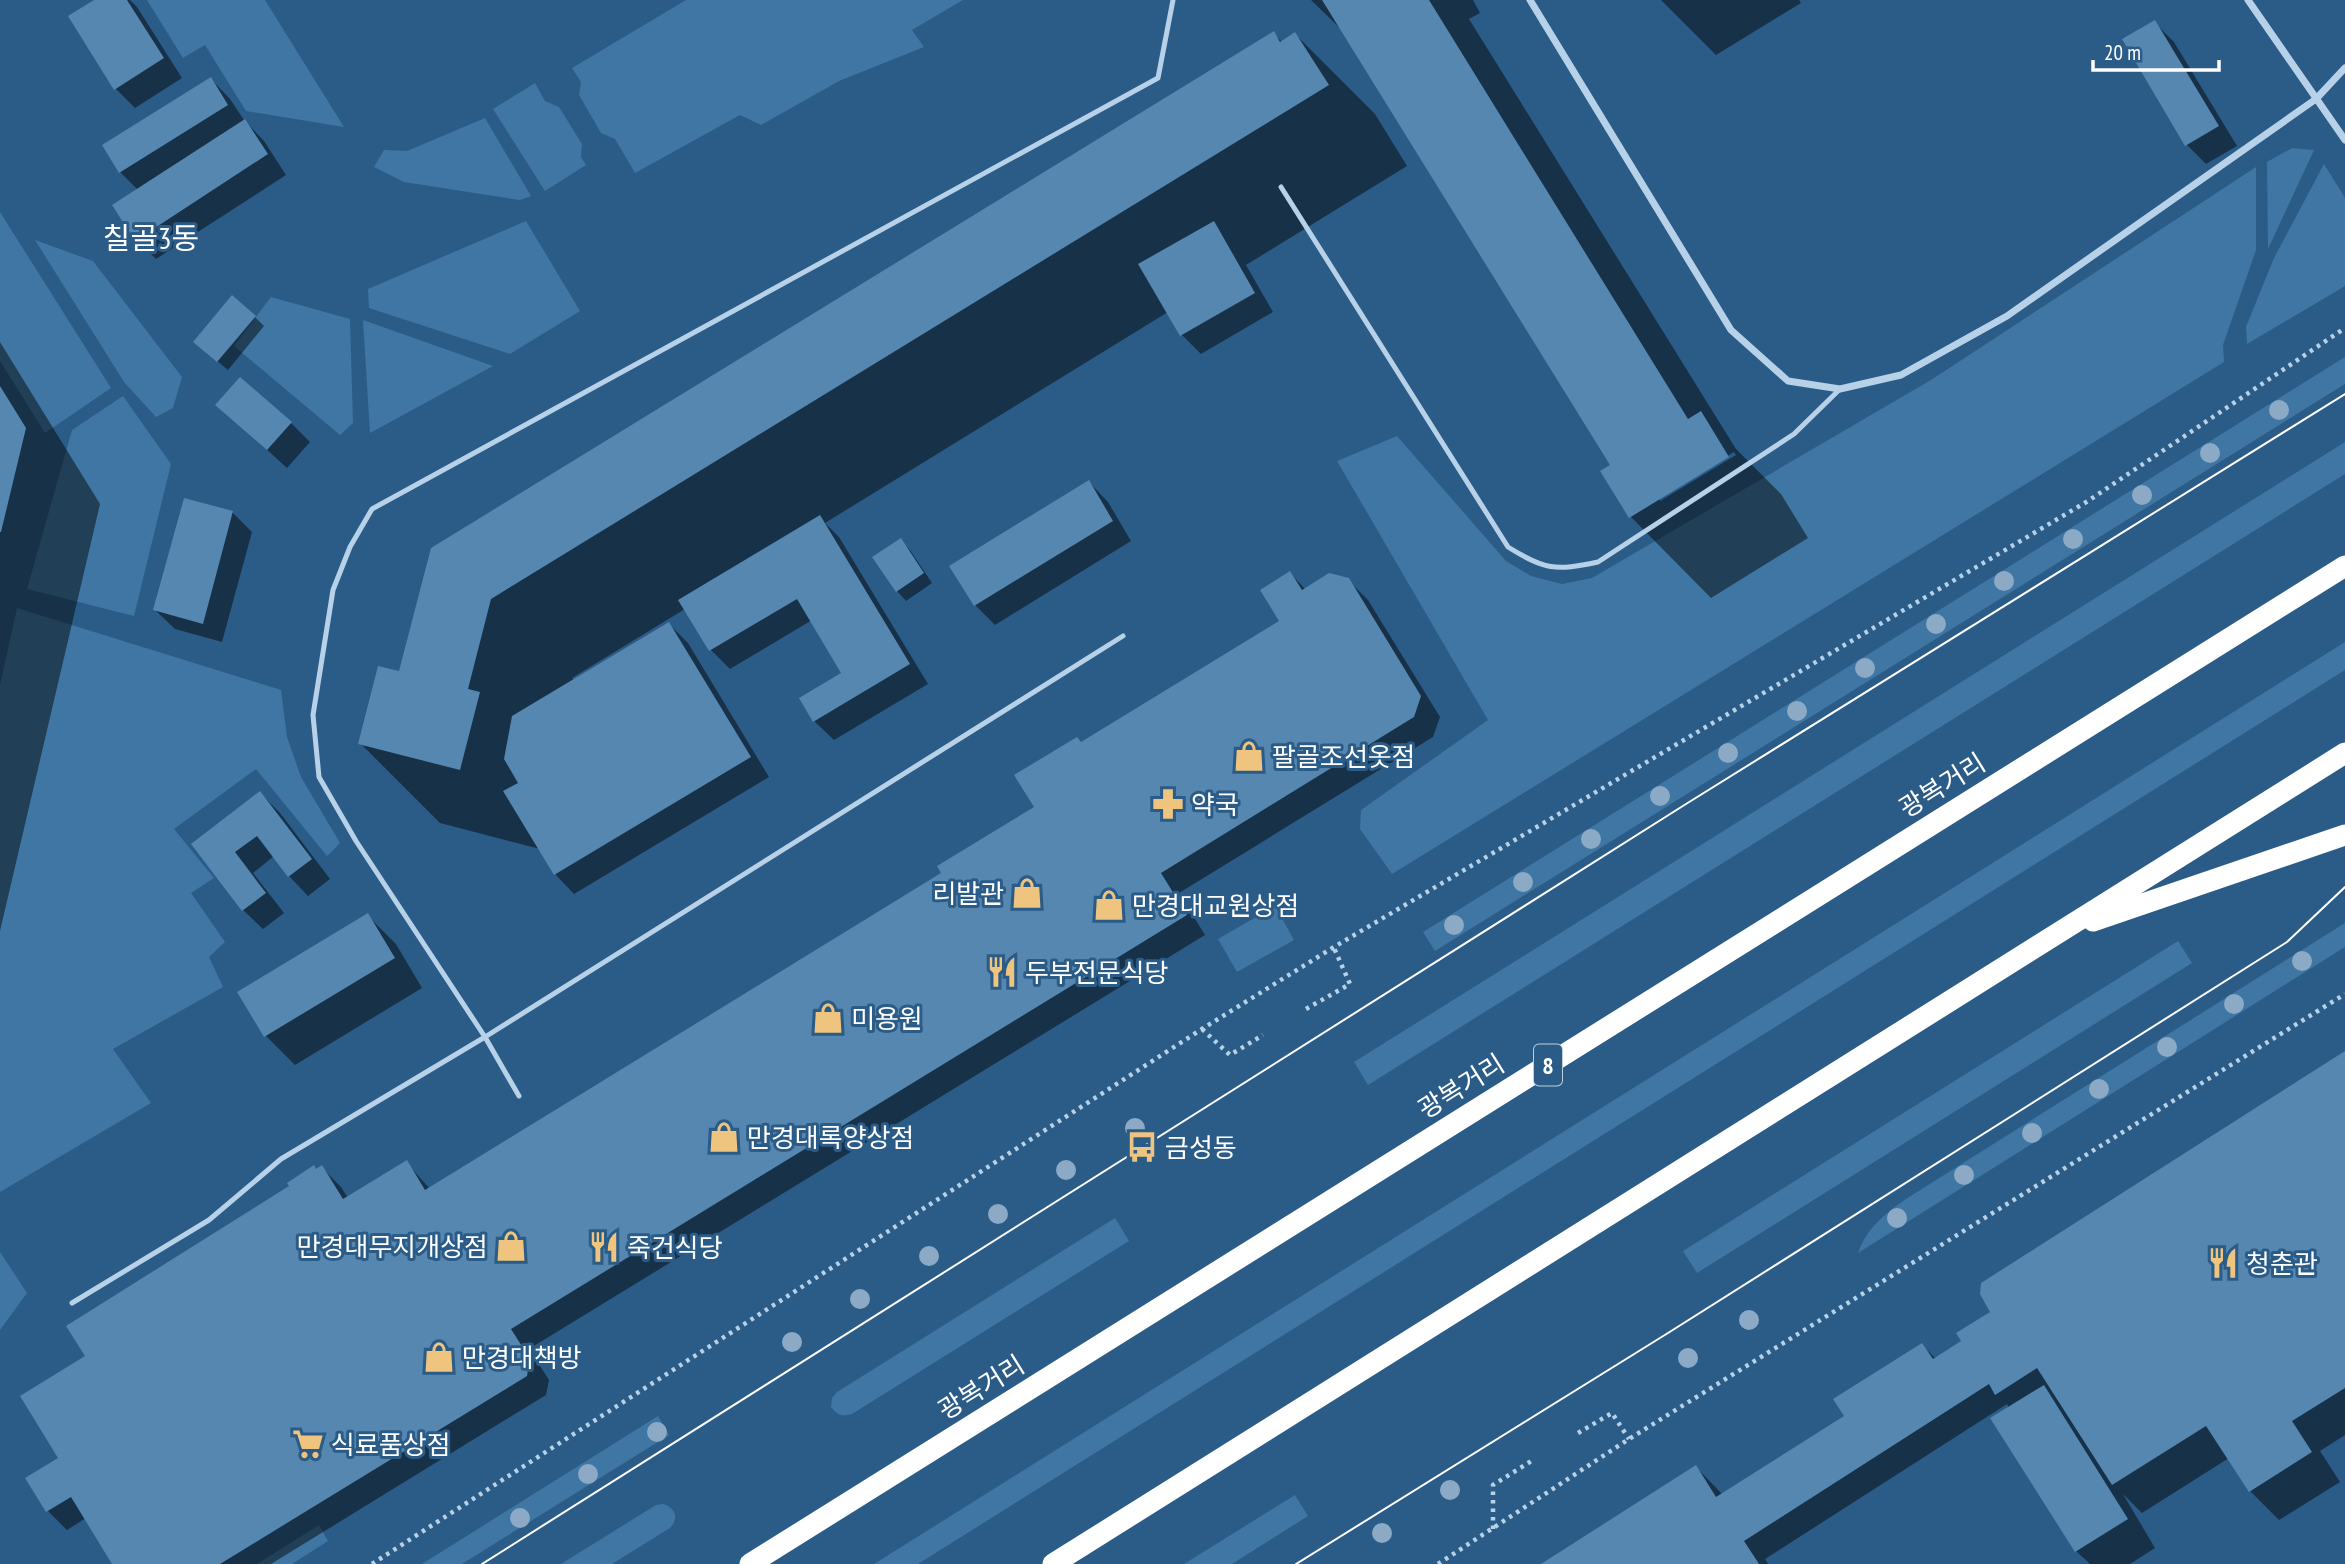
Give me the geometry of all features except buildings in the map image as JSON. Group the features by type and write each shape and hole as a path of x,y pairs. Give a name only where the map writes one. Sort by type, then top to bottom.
{"highway":[{"name":"광복거리","path":"750,1564 2345,566"},
{"path":"1053,1564 2345,753"},
{"path":"2058,933 2345,835"}],"street":[{"path":"1530,0 1731,330 1788,381 1840,389 1901,376 2007,316 2316,99 2345,68"},
{"path":"2248,0 2345,140"}],"lane":[{"path":"519,1096 485,1037 356,841 319,777 313,715 333,590 350,547 373,509 1158,78 1173,0"},
{"path":"1281,187 1507,547 1533,563 1565,569 1598,562 1794,434 1840,389"},
{"path":"72,1304 209,1220 281,1159 485,1037 1123,636"}],"path":[{"path":"372,1564 1202,1029 1334,947 2088,501 2345,328"},
{"path":"1306,1009 1350,984 1334,947"},
{"path":"1438,1564 1629,1439 2345,994"},
{"path":"1202,1029 1230,1055 1263,1035"},
{"path":"1578,1433 1612,1413 1629,1439"},
{"path":"1493,1529 1493,1485 1533,1460"}],"shaded area":[{"path":"147,0 265,0 344,127 246,111 205,45 183,58"},
{"path":"686,0 963,0 912,30 924,47 839,81 761,125 740,115 635,173 615,139 601,133 579,95 581,82 572,68"},
{"path":"535,83 545,101 559,107 582,144 581,157 586,165 545,191 493,109"},
{"path":"485,118 531,196 520,200 404,182 374,167 384,150 407,151"},
{"path":"2292,148 2314,150 2268,249 2267,162"},
{"path":"2324,164 2345,198 2345,286 2247,344 2246,327 2274,258"},
{"path":"2256,167 2256,250 2223,345 2224,362 1392,874 1360,829 1361,810 1488,720 1337,461 1397,436 1506,561 1531,576 1562,584 1592,578 1931,380"},
{"path":"0,212 111,388 45,433 0,361"},
{"path":"526,221 580,311 510,354 369,308 368,289"},
{"path":"35,240 93,261 182,377 173,408 156,417 124,382"},
{"path":"271,297 350,319 353,423 340,435 234,346"},
{"path":"363,320 493,366 370,433"},
{"path":"2345,357 2345,384 1435,951 1423,932"},
{"path":"123,396 171,464 134,616 27,589 72,430"},
{"path":"2345,442 2345,474 1368,1085 1354,1062"},
{"path":"17,608 281,690 287,737 301,777 340,843 327,856 256,769 174,829 214,878 191,893 225,942 209,957 223,987 113,1049 151,1103 0,1192 0,685"},
{"path":"2345,642 2345,670 918,1564 874,1564"},
{"path":"1275,906 1294,940 1237,972 1218,939"},
{"path":"2345,923 2345,947 1858,1253 1872,1228 1909,1197"},
{"path":"2178,941 2192,963 1697,1273 1683,1251"},
{"path":"1115,1218 1129,1241 852,1414 840,1415 831,1407 832,1398 837,1392"},
{"path":"0,1252 27,1293 0,1330"},
{"path":"658,1416 669,1435 462,1564 422,1564"},
{"path":"1295,1495 1308,1516 1232,1564 1184,1564"},
{"path":"663,1504 675,1514 675,1521 670,1528 612,1564 561,1564 656,1505"},
{"path":"319,1525 328,1541 292,1564 257,1564"}],"tram line":[{"path":"482,1564 1686,804 2345,394"},
{"path":"1296,1564 1668,1333 2287,942 2345,887"}],"place":[{"name":"팔골조선옷점","path":"1249,756"},
{"name":"약국","path":"1168,804"},
{"name":"리발관","path":"1027,893"},
{"name":"만경대교원상점","path":"1109,905"},
{"name":"두부전문식당","path":"1002,972"},
{"name":"미용원","path":"828,1018"},
{"name":"만경대록양상점","path":"724,1137"},
{"name":"금성동","path":"1142,1147"},
{"name":"만경대무지개상점","path":"511,1246"},
{"name":"죽건식당","path":"604,1247"},
{"name":"청춘관","path":"2223,1263"},
{"name":"만경대책방","path":"439,1357"},
{"name":"식료품상점","path":"308,1444"}],"district":[{"name":"칠골3동","path":"151,237"}]}
